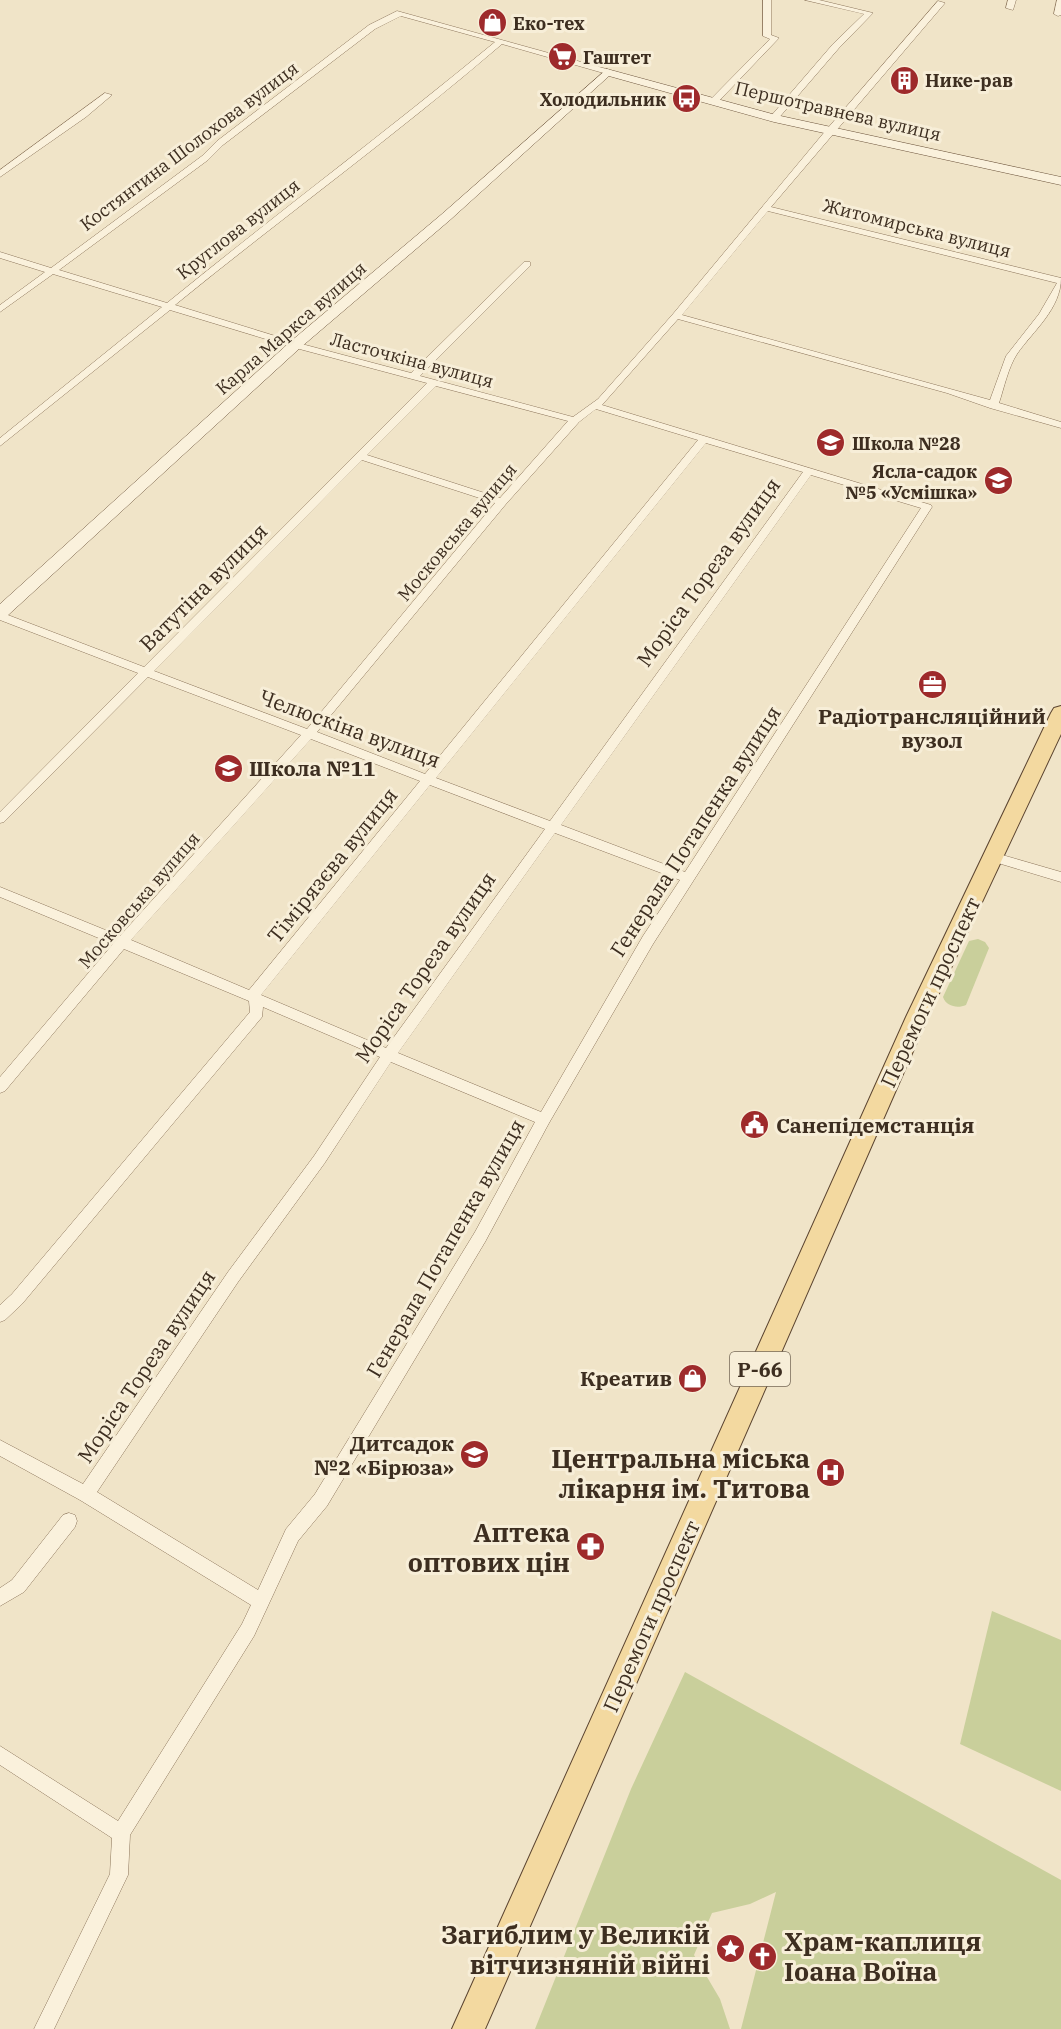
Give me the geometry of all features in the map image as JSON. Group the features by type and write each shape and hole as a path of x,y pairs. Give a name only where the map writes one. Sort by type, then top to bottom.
{"main road":[{"name":"Перемоги проспект","path":"468,2029 810,1255 992,857 1061,713"}],"street":[{"path":"714,101 774,38 767,36 767,0"},
{"path":"774,118 836,46 869,13 809,0"},
{"path":"1058,14 1061,0"},
{"name":"Московська вулиця","path":"0,1087 123,941 309,734 502,502 575,420 595,406 676,316 830,131 941,3"},
{"name":"Костянтина Шолохова вулиця","path":"0,309 205,158 220,143 372,27 400,13 499,43"},
{"path":"499,43 608,72"},
{"name":"Круглова вулиця","path":"0,443 169,304 429,101 499,43"},
{"name":"Першотравнева вулиця","path":"608,72 774,118 1061,181"},
{"name":"Карла Маркса вулиця","path":"0,615 295,345 437,225 608,72"},
{"path":"0,174 83,115 108,94"},
{"name":"Житомирська вулиця","path":"766,208 1061,282"},
{"name":"Ласточкіна вулиця","path":"0,255 169,304 295,345 575,420"},
{"path":"412,378 526,264"},
{"path":"993,406 1011,356 1043,315 1061,282"},
{"path":"676,316 950,391 1061,425"},
{"name":"Ватутіна вулиця","path":"0,819 433,383"},
{"path":"595,406 808,472"},
{"name":"Тімірязєва вулиця","path":"0,1314 17,1299 257,1013 254,993 704,439"},
{"path":"362,457 502,502"},
{"name":"Генерала Потапенка вулиця","path":"44,2029 119,1875 121,1833 248,1630 292,1535 321,1500 480,1237 544,1119 687,878 739,803 927,507 808,472"},
{"name":"Моріса Тореза вулиця","path":"86,1494 233,1277 319,1160 388,1056 808,472"},
{"name":"Челюскіна вулиця","path":"0,615 144,673 428,778 687,878"},
{"path":"992,857 1061,877"},
{"path":"0,892 123,941 388,1056 544,1119"},
{"path":"0,1448 86,1494 260,1601"},
{"path":"0,1598 18,1586 69,1521"},
{"path":"0,1755 121,1833"}],"green space":[{"path":"978,939 985,942 989,948 966,1005 952,1006 943,997 969,941"},
{"path":"992,1611 1061,1640 1061,1791 960,1744"},
{"path":"685,1672 1061,1880 1061,2029 741,2029 776,1892 750,1904 712,1913 694,1955 720,1999 730,2029 535,2029 631,1789"}],"place":[{"name":"Еко-тех","path":"492,23"},
{"name":"Гаштет","path":"562,57"},
{"name":"Нике-рав","path":"904,80"},
{"name":"Холодильник","path":"687,99"},
{"name":"Школа №28","path":"831,443"},
{"name":"Ясла-садок №5 «Усмішка»","path":"998,481"},
{"name":"Радіотрансляційний вузол","path":"932,685"},
{"name":"Школа №11","path":"228,768"},
{"name":"Санепідемстанція","path":"755,1125"},
{"name":"Креатив","path":"693,1378"},
{"name":"Дитсадок №2 «Бірюза»","path":"475,1455"},
{"name":"Центральна міська лікарня ім. Титова","path":"831,1473"},
{"name":"Аптека оптових цін","path":"591,1547"},
{"name":"Загиблим у Великій вітчизняній війні","path":"731,1949"},
{"name":"Храм-каплиця Іоана Воїна","path":"763,1956"}]}
